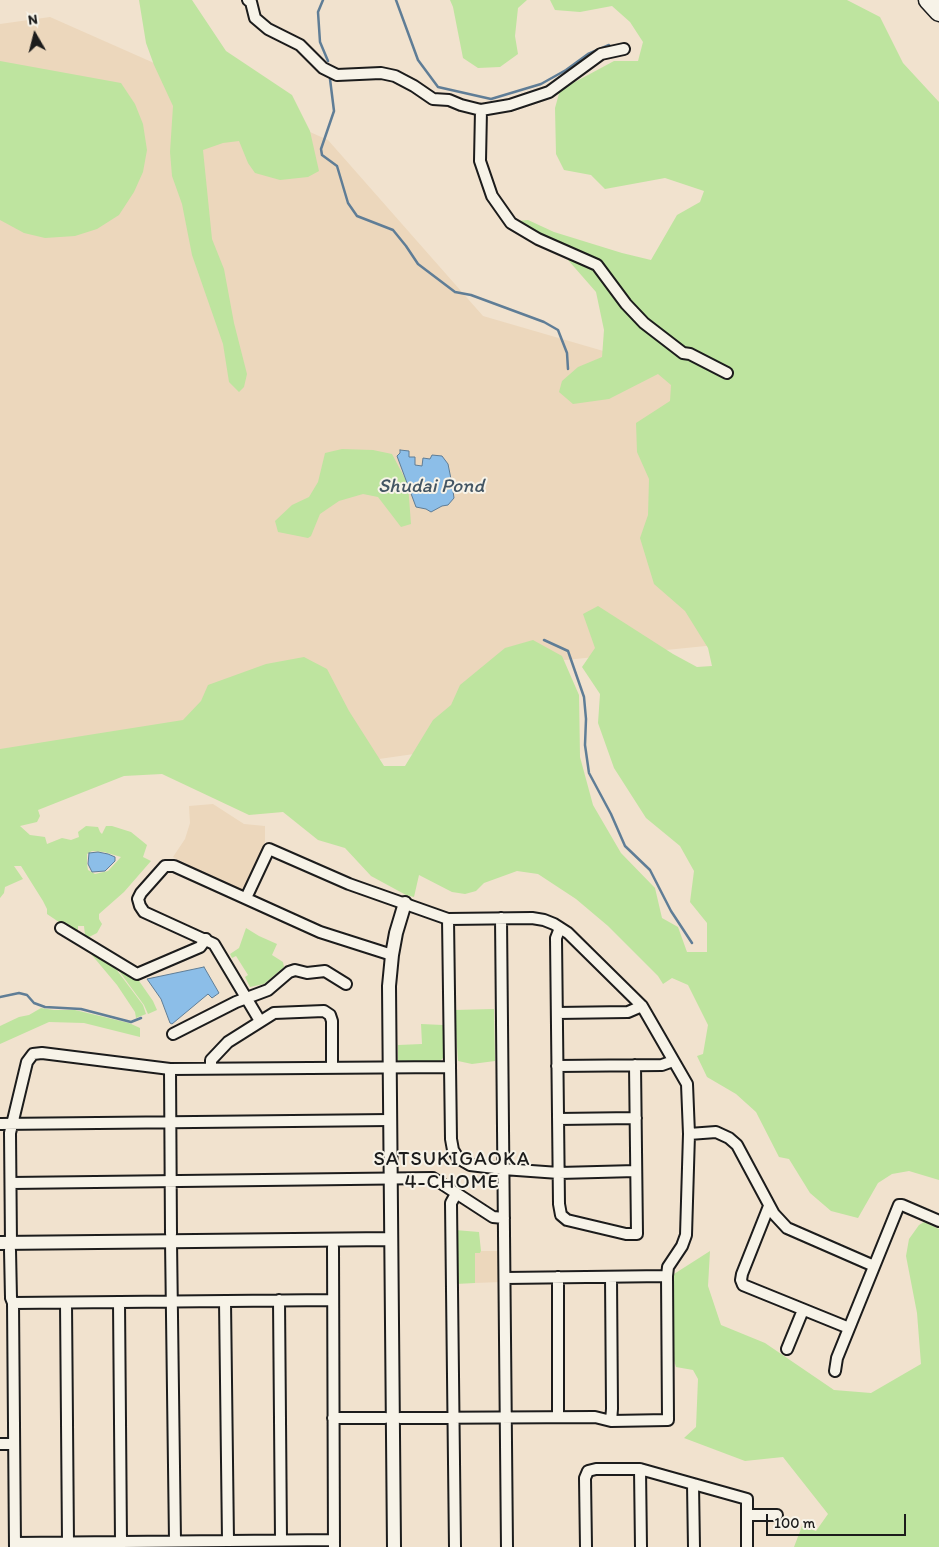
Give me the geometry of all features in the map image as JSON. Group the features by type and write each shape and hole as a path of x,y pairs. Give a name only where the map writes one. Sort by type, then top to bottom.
{"highway":[{"path":"928,0 939,12"}],"street":[{"path":"248,0 251,2 255,18 268,28 300,44 323,68 337,74 381,73 395,76 433,99 449,100 481,110 510,105 549,92 602,54 624,48"},
{"path":"481,110 480,161 492,196 511,223 538,239 597,265 644,323 683,354 690,354 727,373"},
{"path":"246,898 269,849 349,884 448,919 538,918 568,933 642,1006 687,1084 689,1134 686,1235 682,1246 668,1267 667,1276 668,1420 610,1421 595,1417 400,1418"},
{"path":"260,1021 214,944 144,912 140,906 138,899 140,893 165,866 174,866 320,932 392,955"},
{"path":"394,1547 389,986 396,933 405,903"},
{"path":"501,918 507,1547"},
{"path":"448,919 451,1138 453,1150 458,1158 476,1166 503,1169 559,1173 636,1171"},
{"path":"61,928 137,974 200,948 206,940"},
{"path":"560,928 556,938 559,1207 561,1215 565,1218 626,1234 636,1234 635,1065"},
{"path":"173,1034 246,998 268,990 289,972 295,970 307,973 325,971 346,984"},
{"path":"557,1013 628,1012 642,1006"},
{"path":"212,1068 212,1060 228,1042 276,1012 327,1012 332,1021 332,1067"},
{"path":"333,1247 334,1543 281,1540 16,1545 13,1303 7,1245 11,1183 10,1133 28,1059 33,1054 42,1053 170,1069 450,1067"},
{"path":"557,1066 662,1065 673,1061"},
{"path":"170,1069 174,1542"},
{"path":"558,1119 636,1118"},
{"path":"0,1124 390,1120"},
{"path":"689,1134 716,1132 732,1140 737,1145 779,1221 795,1233 874,1266"},
{"path":"11,1183 433,1178 493,1217 504,1218"},
{"path":"455,1547 451,1203 456,1194"},
{"path":"834,1371 837,1358 899,1205 939,1221"},
{"path":"769,1206 741,1280 746,1286 849,1328"},
{"path":"7,1245 171,1238 391,1239"},
{"path":"505,1278 667,1276"},
{"path":"558,1277 558,1417"},
{"path":"610,1421 612,1409 611,1277"},
{"path":"278,1300 281,1540"},
{"path":"13,1303 333,1300"},
{"path":"226,1301 228,1541"},
{"path":"120,1302 121,1542"},
{"path":"66,1303 68,1543"},
{"path":"787,1349 803,1310"},
{"path":"333,1418 386,1418"},
{"path":"0,1444 14,1444"},
{"path":"586,1547 587,1473 593,1469 640,1470 747,1499 748,1547"},
{"path":"640,1470 640,1547"},
{"path":"693,1484 694,1547"},
{"path":"747,1515 777,1515"}],"shaded area":[{"path":"50,17 328,140 483,316 679,373 716,645 505,666 435,751 365,761 210,720 0,758 0,24"},
{"path":"213,804 244,824 265,826 265,842 245,889 240,891 173,857 185,839 190,823 189,806"},
{"path":"481,1251 501,1251 501,1282 475,1283 475,1253 480,1253"}],"green space":[{"path":"139,0 192,0 226,51 292,95 310,131 319,171 308,177 280,180 255,173 248,163 239,141 223,143 203,150 212,239 224,269 234,323 247,374 244,387 239,392 229,382 223,344 192,255 182,204 172,176 170,152 173,106 146,43"},
{"path":"450,0 527,0 518,8 515,36 518,54 500,67 478,68 463,58"},
{"path":"550,0 847,0 880,17 903,63 939,102 939,1180 909,1171 892,1174 878,1183 858,1218 831,1211 810,1193 789,1159 779,1157 756,1112 736,1094 707,1077 697,1056 703,1054 708,1025 688,985 672,978 663,984 658,976 608,926 576,899 538,874 517,871 484,883 476,891 465,894 452,892 419,875 414,897 406,895 371,876 345,848 318,840 283,812 249,815 162,774 124,776 38,810 40,816 37,822 20,826 30,835 45,837 47,844 62,838 71,840 79,837 78,832 86,826 98,827 102,834 106,826 112,826 131,832 147,845 143,857 151,861 124,892 99,914 102,924 97,933 87,938 84,926 78,926 78,935 47,914 43,901 21,866 14,866 23,879 5,887 4,893 0,898 0,749 183,720 201,701 208,685 266,664 304,657 327,669 349,711 384,766 405,766 433,720 451,705 460,685 505,648 533,640 562,656 579,695 580,757 593,805 621,853 655,888 662,918 678,927 687,952 707,952 707,923 690,902 694,871 680,846 646,818 614,768 598,723 600,694 582,667 595,648 583,614 598,606 673,654 697,667 712,666 708,648 685,611 654,584 640,538 648,515 649,479 637,452 636,423 670,401 671,385 658,374 609,399 573,404 559,392 562,381 578,367 602,357 604,330 596,292 568,260 565,250 516,221 528,220 554,232 651,260 677,215 700,202 704,191 665,178 605,189 591,175 564,170 556,154 555,108 560,90 614,61 638,61 643,42 630,22 612,6 580,12 555,10","holes":["92,851 121,857 108,871 95,874 88,870 87,854"]},
{"path":"0,61 121,83 135,104 143,124 147,150 143,172 134,192 119,215 97,229 75,236 45,238 24,233 0,220"},
{"path":"342,449 373,450 392,454 408,484 411,524 401,527 378,497 363,494 339,501 320,514 311,536 308,538 278,532 275,521 292,505 309,497 318,482 325,453"},
{"path":"246,928 277,944 272,955 283,962 284,967 264,984 250,987 245,977 248,975 236,956 232,958 230,954 239,948"},
{"path":"86,948 110,961 143,1005 146,1014 136,1018 135,1012 117,985"},
{"path":"113,963 137,978 157,1010 148,1014 144,1005"},
{"path":"41,1008 75,1010 129,1023 140,1028 140,1037 84,1023 49,1022 0,1044 0,1026 19,1017 29,1015"},
{"path":"494,1009 495,1061 472,1064 458,1061 454,1010"},
{"path":"421,1024 443,1025 444,1057 440,1061 402,1063 398,1060 398,1045 422,1044"},
{"path":"924,1222 939,1229 939,1547 794,1547 802,1526 816,1531 828,1514 783,1457 745,1461 684,1438 696,1427 698,1379 693,1370 676,1367 672,1354 672,1283 674,1274 710,1251 708,1286 721,1325 765,1343 834,1390 871,1393 921,1364 917,1313 906,1256 909,1239 919,1225"},
{"path":"455,1230 479,1232 481,1251 480,1253 475,1253 475,1283 456,1284"}],"water":[{"name":"Shudai Pond","path":"400,450 409,451 409,457 415,457 415,465 422,466 423,458 430,459 432,455 442,456 448,464 454,498 448,505 431,512 416,507 397,456"},
{"path":"89,853 108,854 115,857 115,861 105,871 92,872 88,864"},
{"path":"204,967 219,993 212,998 208,994 172,1024 170,1023 161,999 147,979"}],"waterway":[{"path":"323,0 318,12 320,42 328,61"},
{"path":"396,0 418,60 438,87 491,99 541,84 566,70 588,54 609,45"},
{"path":"330,79 334,111 321,149 322,155 337,166 348,203 357,216 393,230 418,264 455,292 471,295 544,322 558,330 567,353 568,369"},
{"path":"544,640 568,651 584,697 586,719 585,745 589,773 611,814 625,846 650,870 671,911 692,943"},
{"path":"0,997 19,993 27,995 34,1003 45,1007 81,1009 131,1022 141,1018"}],"district":[{"name":"SATSUKIGAOKA 4-CHOME","path":"452,1172"}]}
